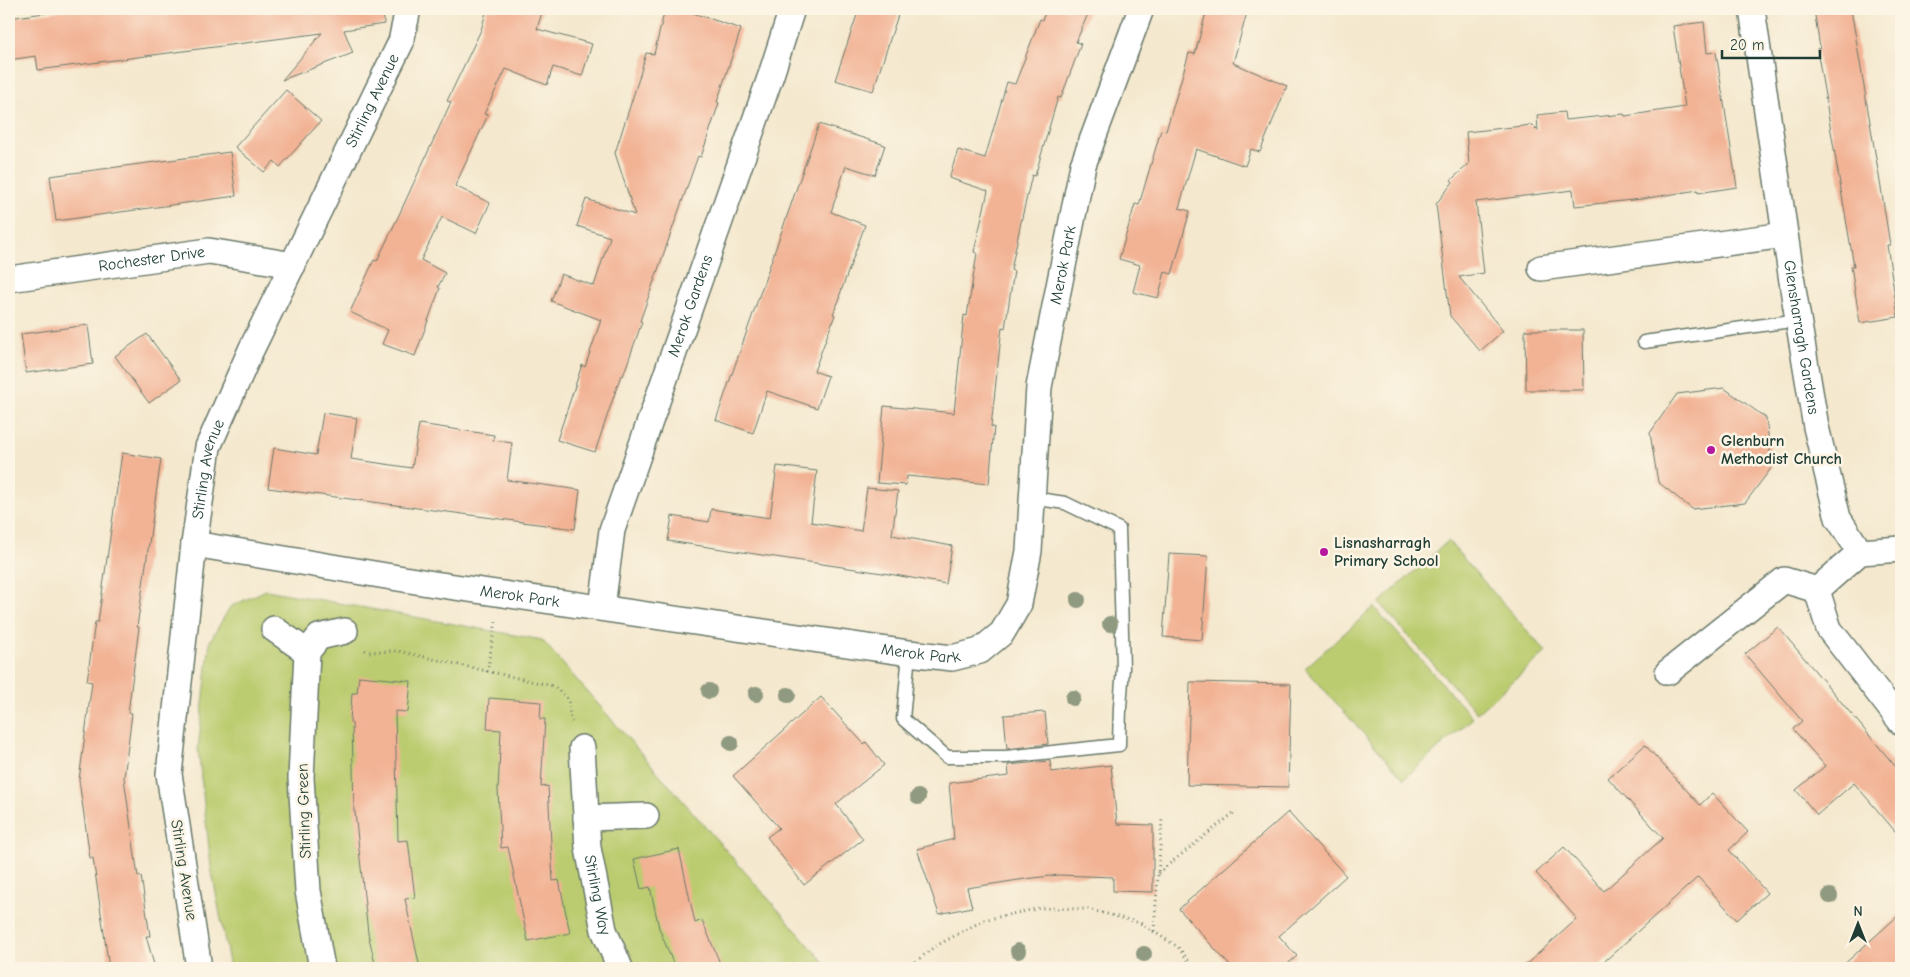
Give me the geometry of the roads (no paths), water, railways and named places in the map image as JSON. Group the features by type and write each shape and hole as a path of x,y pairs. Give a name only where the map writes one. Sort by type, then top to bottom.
{"street":[{"name":"Stirling Avenue","path":"200,968 169,774 194,544 208,447 251,350 401,42 408,9"},
{"name":"Merok Gardens","path":"602,607 612,530 772,75 792,9"},
{"name":"Merok Park","path":"194,544 434,584 910,653 952,658 980,651 1002,633 1019,604 1030,551 1039,387 1083,165 1141,9"},
{"name":"Glensharragh Gardens","path":"1752,9 1798,320 1816,427 1838,518 1860,552"},
{"path":"1540,268 1785,235"},
{"name":"Rochester Drive","path":"9,279 209,251 294,265"},
{"path":"1818,590 1860,552 1901,549"},
{"path":"1668,672 1784,580 1818,590"},
{"path":"1818,590 1828,628 1901,722"},
{"path":"274,629 307,652 319,637 345,631"},
{"name":"Stirling Green","path":"307,652 301,778 308,890 322,968"},
{"name":"Stirling Way","path":"582,748 588,848 604,930 620,968"},
{"path":"586,818 646,816"}],"lane":[{"path":"1644,342 1798,320"},
{"path":"910,653 902,719 947,757 1006,757 1119,745 1123,668 1119,529 1065,503 1032,498"}],"place":[{"name":"Glenburn Methodist Church","path":"1711,450"},
{"name":"Lisnasharragh Primary School","path":"1324,552"}]}
